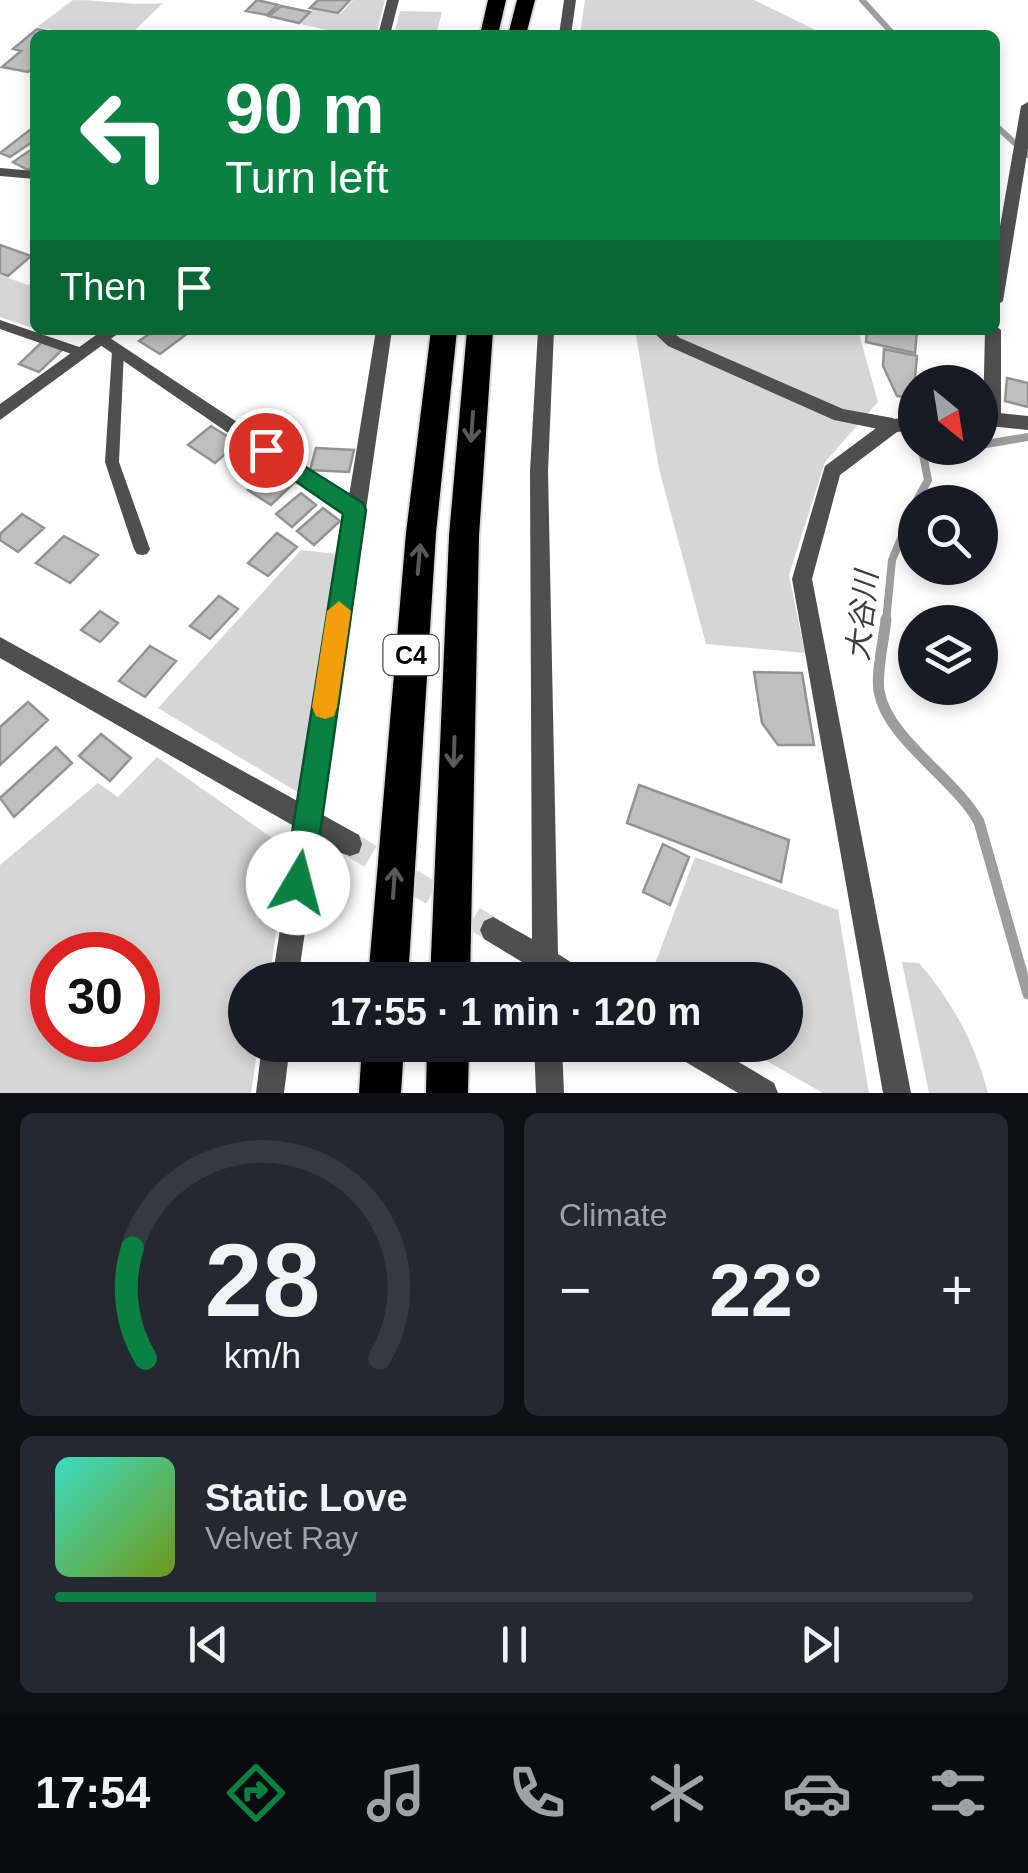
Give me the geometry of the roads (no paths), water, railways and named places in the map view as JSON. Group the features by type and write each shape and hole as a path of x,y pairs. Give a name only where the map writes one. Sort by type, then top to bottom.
{"highway":[{"path":"490,30 497,0"},
{"path":"518,30 526,0"},
{"name":"C4","path":"389,962 418,571 443,335"},
{"name":"C4","path":"451,962 464,536 480,335"},
{"path":"380,1093 382,1062"},
{"path":"447,1093 448,1062"}],"street":[{"path":"385,30 394,0"},
{"path":"566,30 570,0"},
{"path":"1000,281 1023,185 1028,106"},
{"path":"0,172 30,175"},
{"path":"287,962 383,335"},
{"path":"545,962 539,471 546,335"},
{"path":"665,335 840,415 898,423"},
{"path":"990,365 993,335"},
{"path":"0,412 84,353 111,341 355,510"},
{"path":"998,419 1028,422"},
{"path":"897,1093 802,579 832,470 898,428"},
{"path":"0,646 350,844"},
{"path":"492,930 534,962"},
{"path":"270,1093 274,1062"},
{"path":"549,1062 550,1093"},
{"path":"712,1062 764,1093"}],"lane":[{"path":"0,324 30,334"},
{"path":"32,335 84,353"},
{"path":"111,341 112,462 118,489 142,549"}],"waterway":[{"name":"大谷川","path":"862,0 889,30"},
{"name":"大谷川","path":"1000,130 1028,155"},
{"name":"大谷川","path":"998,442 1028,437"},
{"name":"大谷川","path":"925,465 925,485"},
{"name":"大谷川","path":"886,622 892,560 898,546"},
{"name":"大谷川","path":"886,619 878,683 885,709 908,742 979,822 1028,994"}],"tunnel":[{"path":"350,844 493,930"}]}
